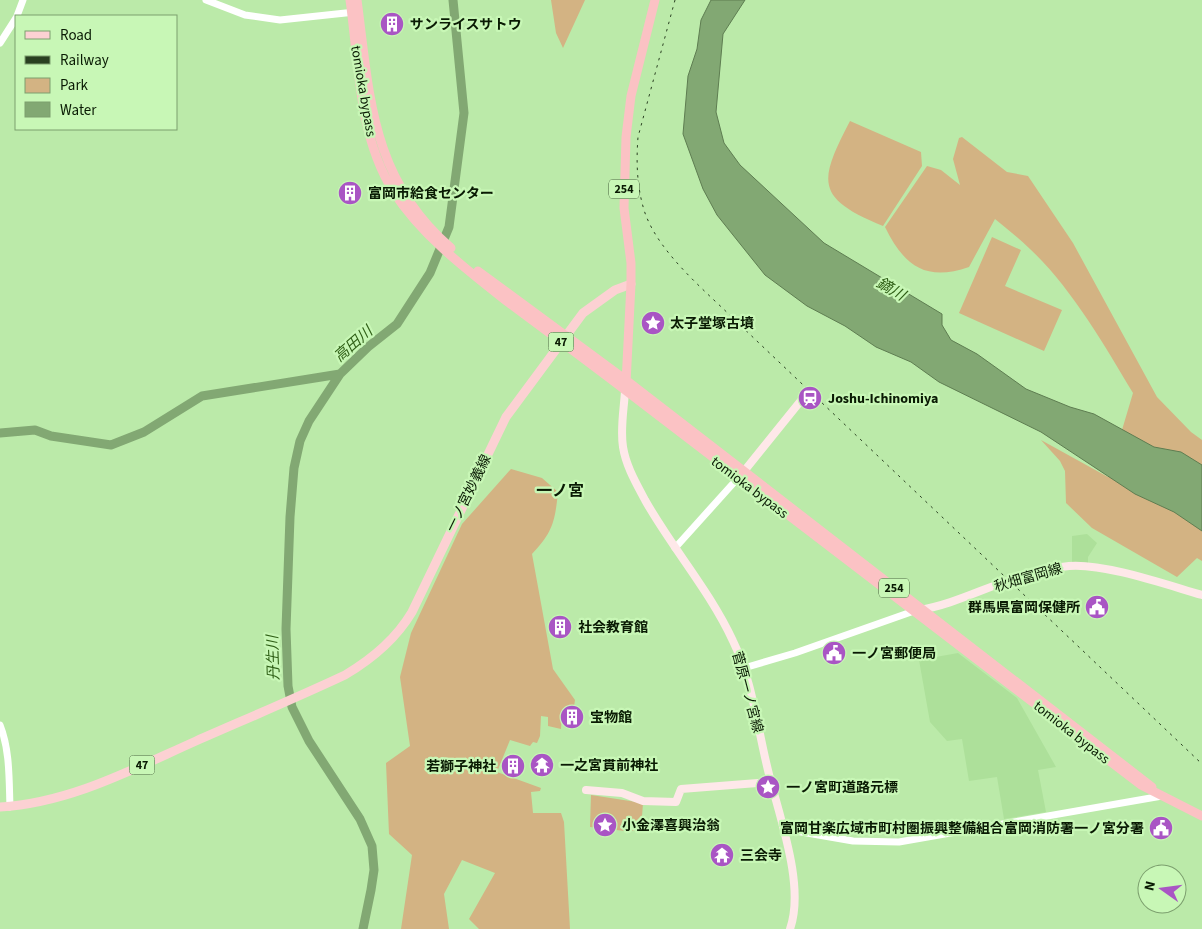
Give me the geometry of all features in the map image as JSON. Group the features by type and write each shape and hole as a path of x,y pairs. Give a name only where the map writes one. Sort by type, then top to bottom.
{"highway":[{"name":"tomioka bypass","path":"350,0 355,12"},
{"name":"tomioka bypass","path":"357,0 355,12 358,78 367,122 379,161 391,188 444,250 563,339 625,390 741,475 918,610 1141,785 1162,796"},
{"name":"254","path":"625,390 631,284 631,263 624,208 628,112 655,0"},
{"name":"tomioka bypass","path":"563,339 626,380 741,475"},
{"name":"254","path":"1162,796 1202,816"}],"main road":[{"name":"一ノ宮妙義線","path":"5,807 66,796 160,758 354,670 389,642 405,624 506,418 563,339 588,308 615,290 631,284"},
{"name":"菅原一ノ宮線","path":"625,390 622,432 625,457 630,470 651,512 733,640 744,668 784,829 794,889 794,912 790,929"},
{"path":"741,475 803,398"},
{"name":"秋畑富岡線","path":"918,610 962,598 1009,580 1070,566 1091,567 1150,580 1202,595"},
{"path":"586,790 622,793 643,800 676,802 681,789 771,782"}],"street":[{"path":"18,15 23,0"},
{"path":"206,0 245,15 280,20 355,12"},
{"path":"0,42 15,20"},
{"path":"675,548 741,475"},
{"path":"744,668 795,653 918,610"},
{"path":"0,725 5,737 8,768 5,807"},
{"path":"784,829 853,841 899,842 1162,796"}],"shaded area":[{"path":"1087,534 1097,543 1088,557 1088,563 1072,562 1072,536"},
{"path":"958,653 1017,698 1056,767 1038,770 1046,812 1004,819 997,777 969,781 962,739 947,741 930,722 919,660"}],"green space":[{"path":"551,0 585,0 563,48 556,33"},
{"path":"850,121 921,152 922,166 883,226 860,216 844,206 834,196 829,186 832,159"},
{"path":"962,137 1007,172 1028,176 1073,243 1157,397 1191,432 1202,440 1202,561 1197,558 1177,577 1092,528 1066,503 1065,471 1060,461 1041,440 1108,477 1133,393 1086,317 1059,280 1026,245 995,219 969,267 940,273 918,267 909,261 892,241 885,227 927,166 941,170 960,185 953,159 959,138"},
{"path":"992,237 1021,250 1005,286 1062,310 1044,351 959,313"},
{"path":"511,469 542,478 558,492 552,526 532,554 553,669 575,700 574,707 562,709 561,729 548,726 548,717 541,716 540,736 537,743 533,742 530,746 510,740 497,772 541,788 540,791 531,792 533,813 561,813 564,822 570,929 479,929 469,919 495,873 462,860 444,894 449,929 401,929 412,855 389,834 386,763 410,746 400,677 411,633 462,524"},
{"path":"591,795 643,803 641,830 625,831 590,827"}],"water":[{"name":"鏑川","path":"711,0 745,0 723,34 716,112 724,143 740,165 824,243 942,314 942,325 951,340 977,354 1026,389 1070,407 1094,414 1154,447 1181,452 1202,465 1202,531 1174,512 1135,494 1041,432 939,382 911,362 876,347 845,326 807,306 765,275 717,215 703,189 683,134 688,76 697,49 701,20"}],"waterway":[{"name":"高田川","path":"0,433 35,430 51,436 111,445 144,432 202,396 340,374 368,347 397,324 430,273 449,227 464,113 453,0"},
{"name":"丹生川","path":"340,374 309,421 300,441 294,468 290,517 286,629 288,686 292,707 309,741 360,819 372,846 374,870 363,929"}],"railway":[{"path":"675,0 638,137 637,147 637,166 642,204 652,229 662,244 686,273 1202,764"}],"place":[{"name":"サンライスサトウ","path":"392,24"},
{"name":"富岡市給食センター","path":"350,193"},
{"name":"太子堂塚古墳","path":"653,323"},
{"name":"Joshu-Ichinomiya","path":"810,398"},
{"name":"群馬県富岡保健所","path":"1097,607"},
{"name":"社会教育館","path":"560,627"},
{"name":"一ノ宮郵便局","path":"834,653"},
{"name":"宝物館","path":"572,717"},
{"name":"一之宮貫前神社","path":"542,765"},
{"name":"若獅子神社","path":"513,766"},
{"name":"一ノ宮町道路元標","path":"768,787"},
{"name":"小金澤喜興治翁","path":"605,825"},
{"name":"富岡甘楽広域市町村圏振興整備組合富岡消防署一ノ宮分署","path":"1161,828"},
{"name":"三会寺","path":"722,855"}],"district":[{"name":"一ノ宮","path":"560,490"}]}
